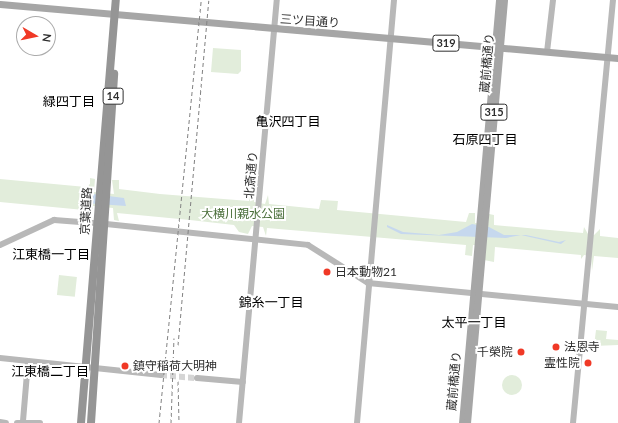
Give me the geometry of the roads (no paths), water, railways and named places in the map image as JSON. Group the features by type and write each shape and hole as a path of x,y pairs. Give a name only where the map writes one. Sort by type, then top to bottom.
{"highway":[{"name":"京葉道路","path":"91,423 95,369 103,191 117,16 116,0"},
{"name":"京葉道路","path":"117,16 121,0"},
{"name":"京葉道路","path":"81,423 102,224"}],"main road":[{"name":"蔵前橋通り","path":"498,0 498,47"},
{"name":"蔵前橋通り","path":"467,423 481,223 504,0"},
{"name":"三ツ目通り","path":"0,4 117,16 618,58"},
{"name":"蔵前橋通り","path":"462,423 477,293"}],"street":[{"name":"北斎通り","path":"239,423 277,0"},
{"path":"357,423 374,213 394,0"},
{"path":"547,52 553,0"},
{"path":"573,423 612,0"},
{"path":"0,245 54,220 102,224 308,245 368,283 618,307"},
{"path":"0,358 161,375"},
{"path":"28,361 20,422 40,423"},
{"path":"197,378 243,382"},
{"path":"0,422 6,423"}],"water":[{"path":"85,193 124,198 126,206 84,203"},
{"path":"472,224 489,227 504,235 521,235 506,238 401,234 387,227 387,225 403,232 439,235 457,232"},
{"path":"521,235 559,242 566,240 561,244"}],"tunnel":[{"path":"161,375 197,378"}],"railway":[{"path":"159,423 201,0"},
{"path":"178,345 209,0"},
{"path":"171,423 174,338"},
{"path":"178,381 179,423"}],"place":[{"name":"日本動物21","path":"327,272"},
{"name":"法恩寺","path":"556,347"},
{"name":"千榮院","path":"521,352"},
{"name":"霊性院","path":"588,363"},
{"name":"鎮守稲荷大明神","path":"125,366"}],"district":[{"name":"緑四丁目","path":"69,101"},
{"name":"亀沢四丁目","path":"288,121"},
{"name":"石原四丁目","path":"485,139"},
{"name":"江東橋一丁目","path":"51,254"},
{"name":"錦糸一丁目","path":"271,302"},
{"name":"太平一丁目","path":"474,322"},
{"name":"江東橋二丁目","path":"50,371"}],"park label":[{"name":"大横川親水公園","path":"243,214"}]}
